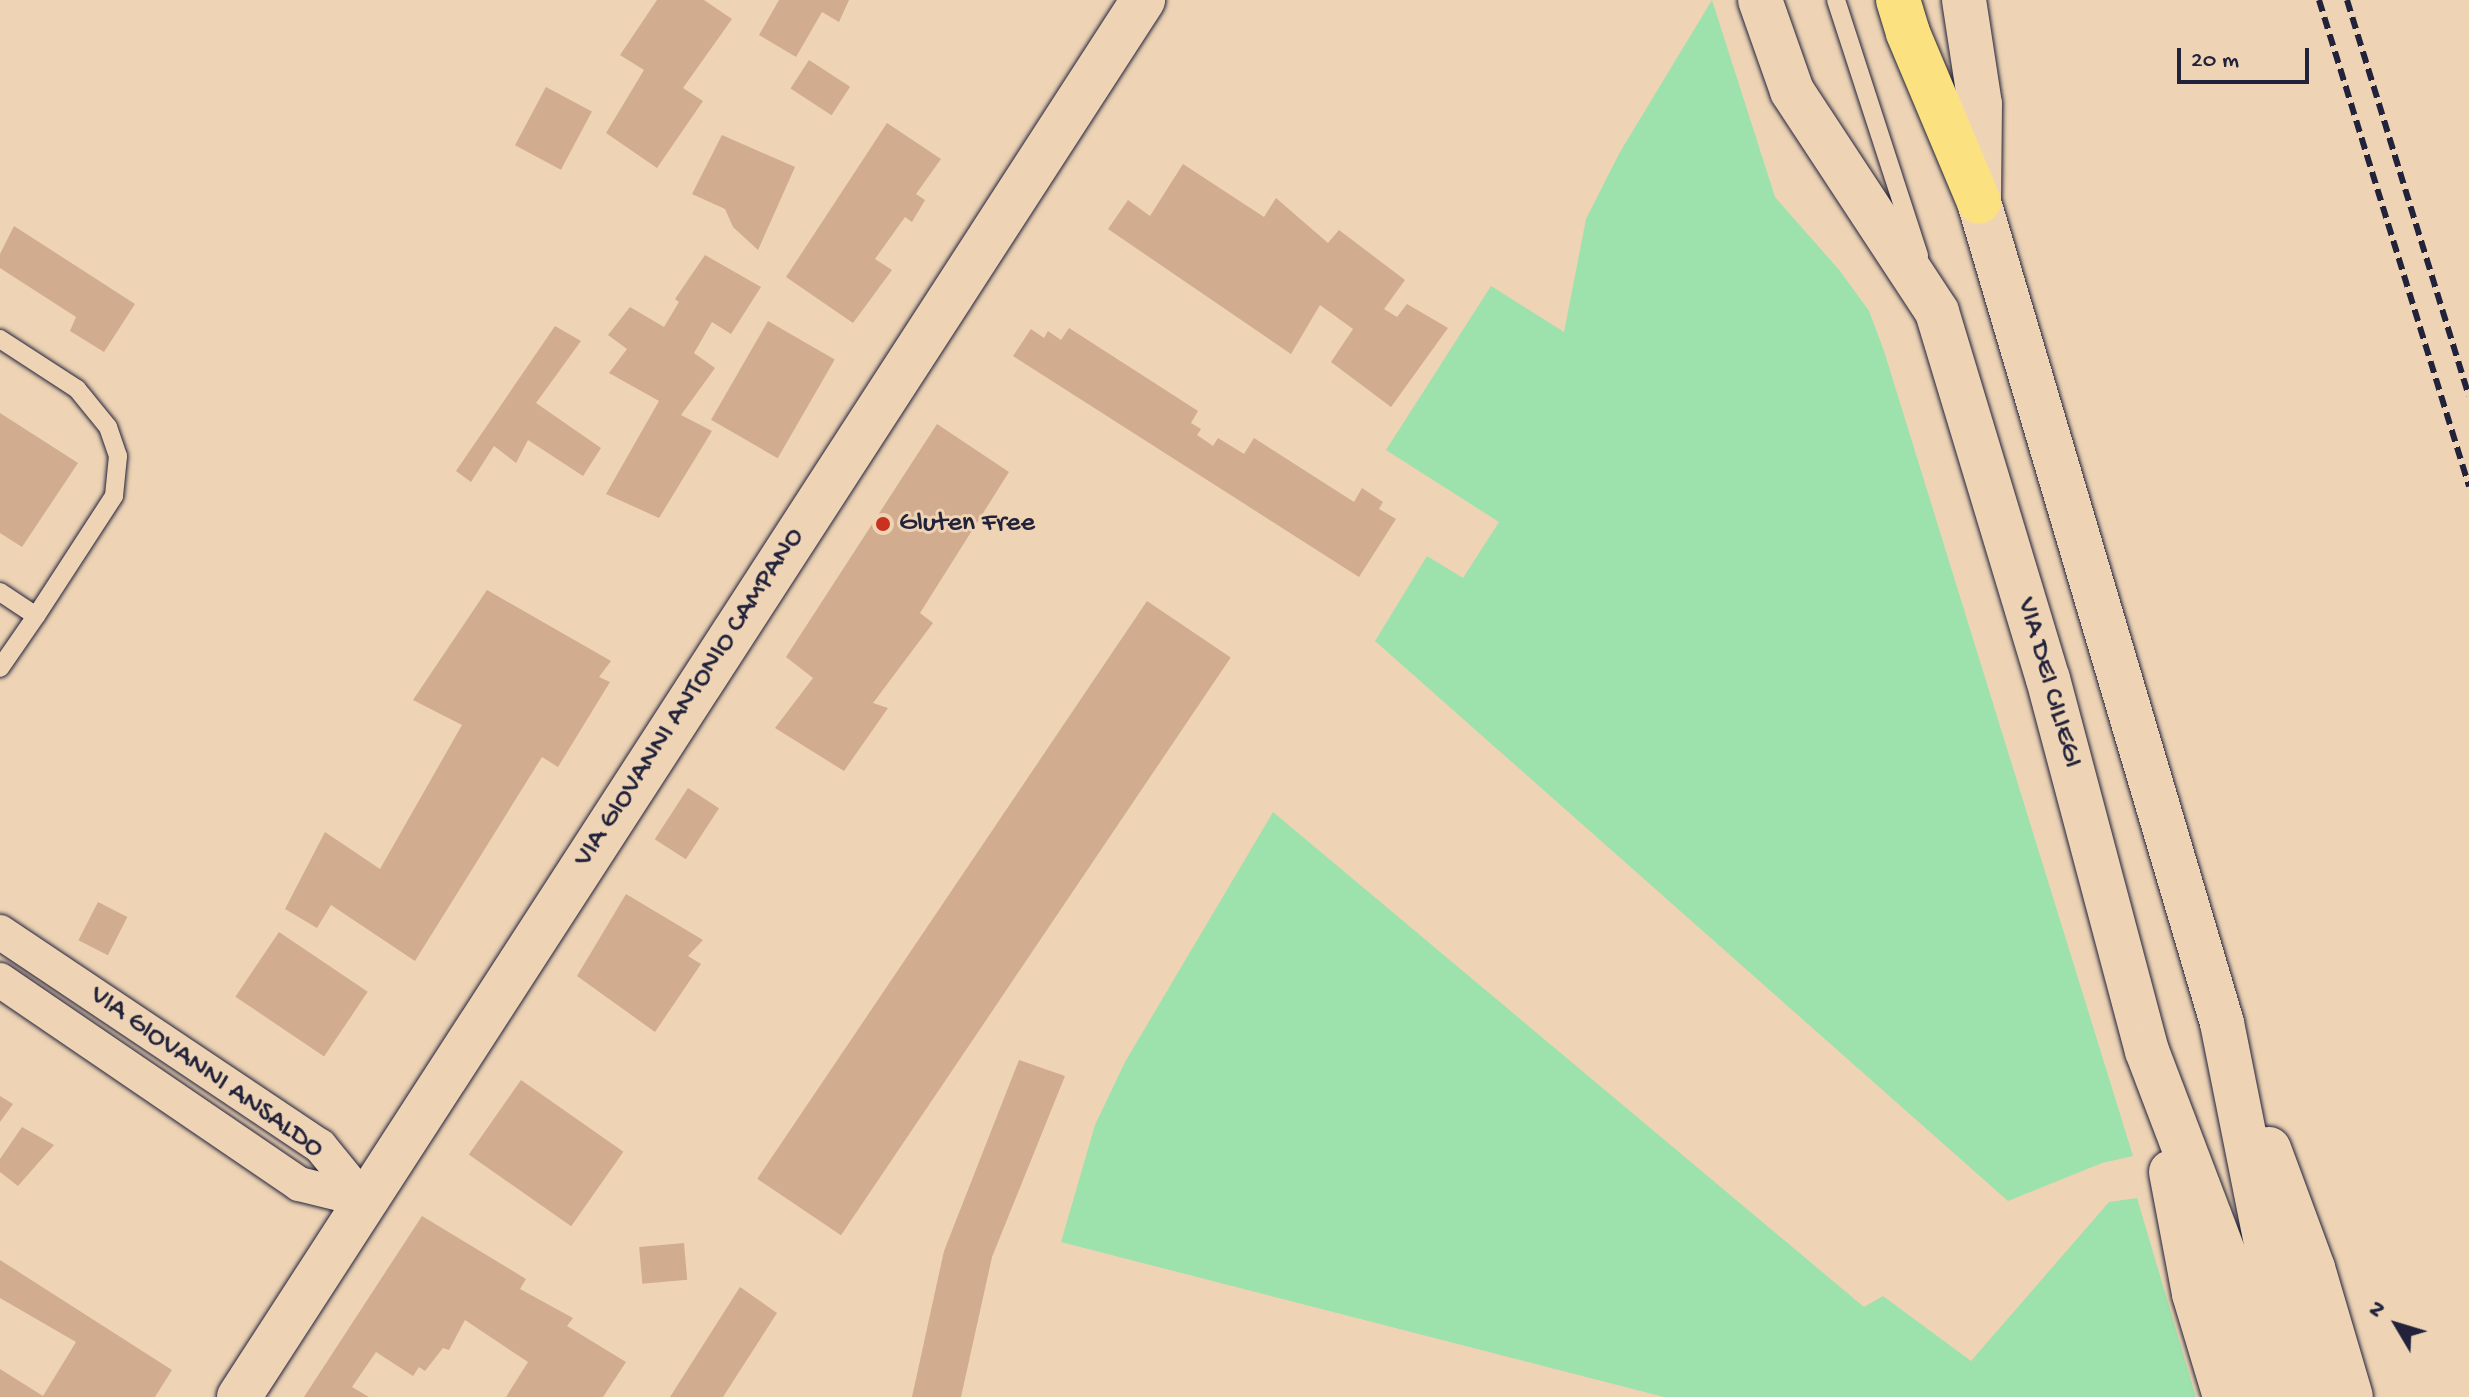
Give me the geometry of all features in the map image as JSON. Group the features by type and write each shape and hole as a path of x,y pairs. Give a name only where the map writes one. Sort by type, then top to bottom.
{"highway":[{"path":"1898,0 1908,33 1979,202"}],"main road":[{"name":"VIA GIOVANNI ANTONIO CAMPANO","path":"239,1397 1143,0"},
{"name":"VIA DEI CILIEGI","path":"1760,0 1792,91 1937,312 2048,679 2147,1051 2233,1277 2267,1397"},
{"path":"1964,0 1980,104 1979,202 2222,1023 2313,1268 2351,1397"},
{"path":"2222,1023 2274,1284 2307,1397"},
{"path":"2147,1051 2194,1294 2225,1397"}],"street":[{"name":"VIA GIOVANNI ANSALDO","path":"0,932 320,1146 364,1200"},
{"name":"VIA GIOVANNI ANSALDO","path":"0,980 299,1184 364,1200"}],"lane":[{"path":"1836,0 1937,312"},
{"path":"0,339 77,389 108,427 118,456 114,496 0,668"},
{"path":"0,592 36,616"}],"green space":[{"path":"1712,0 1775,197 1840,271 1869,311 1884,351 2133,1156 2102,1163 2008,1201 1375,641 1427,556 1463,578 1499,522 1386,450 1491,286 1564,332 1586,219 1620,152"},
{"path":"1273,812 1864,1307 1883,1296 1971,1361 2109,1202 2137,1198 2196,1397 1664,1397 1061,1242 1095,1125 1125,1062"}],"building":[{"path":"657,0 704,0 732,19 683,88 703,101 657,168 606,133 644,70 620,55"},
{"path":"779,0 849,0 839,22 822,12 796,57 759,35"},
{"path":"809,60 850,87 832,115 790,89"},
{"path":"546,87 592,111 561,170 515,145"},
{"path":"887,123 941,159 916,194 925,200 912,222 905,217 875,259 892,270 853,323 786,277"},
{"path":"722,135 795,167 758,250 733,227 725,209 692,194"},
{"path":"1183,164 1264,217 1276,198 1328,243 1339,230 1405,280 1384,309 1397,317 1407,304 1448,328 1391,407 1331,362 1353,329 1320,305 1291,354 1108,229 1128,200 1150,216"},
{"path":"14,226 135,304 104,352 70,331 76,317 0,268 0,254"},
{"path":"705,255 761,287 731,334 712,322 694,353 715,368 681,415 712,431 659,518 606,494 659,401 609,373 627,349 608,335 630,307 664,327 679,302 675,299"},
{"path":"768,321 835,360 778,458 711,420"},
{"path":"555,326 581,341 536,403 601,448 583,476 528,440 516,463 494,446 471,482 456,471"},
{"path":"1069,328 1198,411 1191,423 1201,429 1197,435 1213,446 1218,438 1244,454 1254,438 1354,502 1362,488 1383,502 1379,509 1396,519 1359,577 1013,356 1031,329 1044,338 1048,331 1061,340"},
{"path":"0,413 78,463 22,547 0,533"},
{"path":"937,424 1009,472 920,613 933,623 873,703 888,708 844,771 775,728 813,678 786,657"},
{"path":"487,590 611,661 599,677 610,682 558,767 542,757 415,961 331,905 317,928 285,909 325,832 380,869 462,725 413,700"},
{"path":"1147,601 1231,657 841,1235 757,1179"},
{"path":"688,788 719,808 686,859 655,839"},
{"path":"626,894 703,940 688,956 701,964 655,1032 577,976"},
{"path":"98,902 127,917 108,955 78,940"},
{"path":"279,932 368,992 324,1056 235,997"},
{"path":"1019,1060 1065,1076 992,1257 961,1397 912,1397 944,1251"},
{"path":"521,1080 623,1152 571,1226 469,1155"},
{"path":"0,1096 13,1104 0,1122"},
{"path":"22,1127 54,1145 18,1186 0,1172 0,1159"},
{"path":"422,1216 526,1279 520,1289 573,1318 567,1326 626,1362 603,1397 506,1397 528,1362 465,1320 449,1350 443,1348 425,1371 419,1367 413,1376 376,1352 352,1387 369,1397 304,1397"},
{"path":"684,1243 687,1280 642,1284 639,1247"},
{"path":"0,1260 172,1370 155,1397 0,1397 0,1369 43,1396 76,1342 0,1298"},
{"path":"740,1287 777,1313 723,1397 670,1397"}],"railway":[{"path":"2319,0 2469,486"},
{"path":"2347,0 2469,396"}],"place":[{"name":"Gluten Free","path":"883,524"}]}
